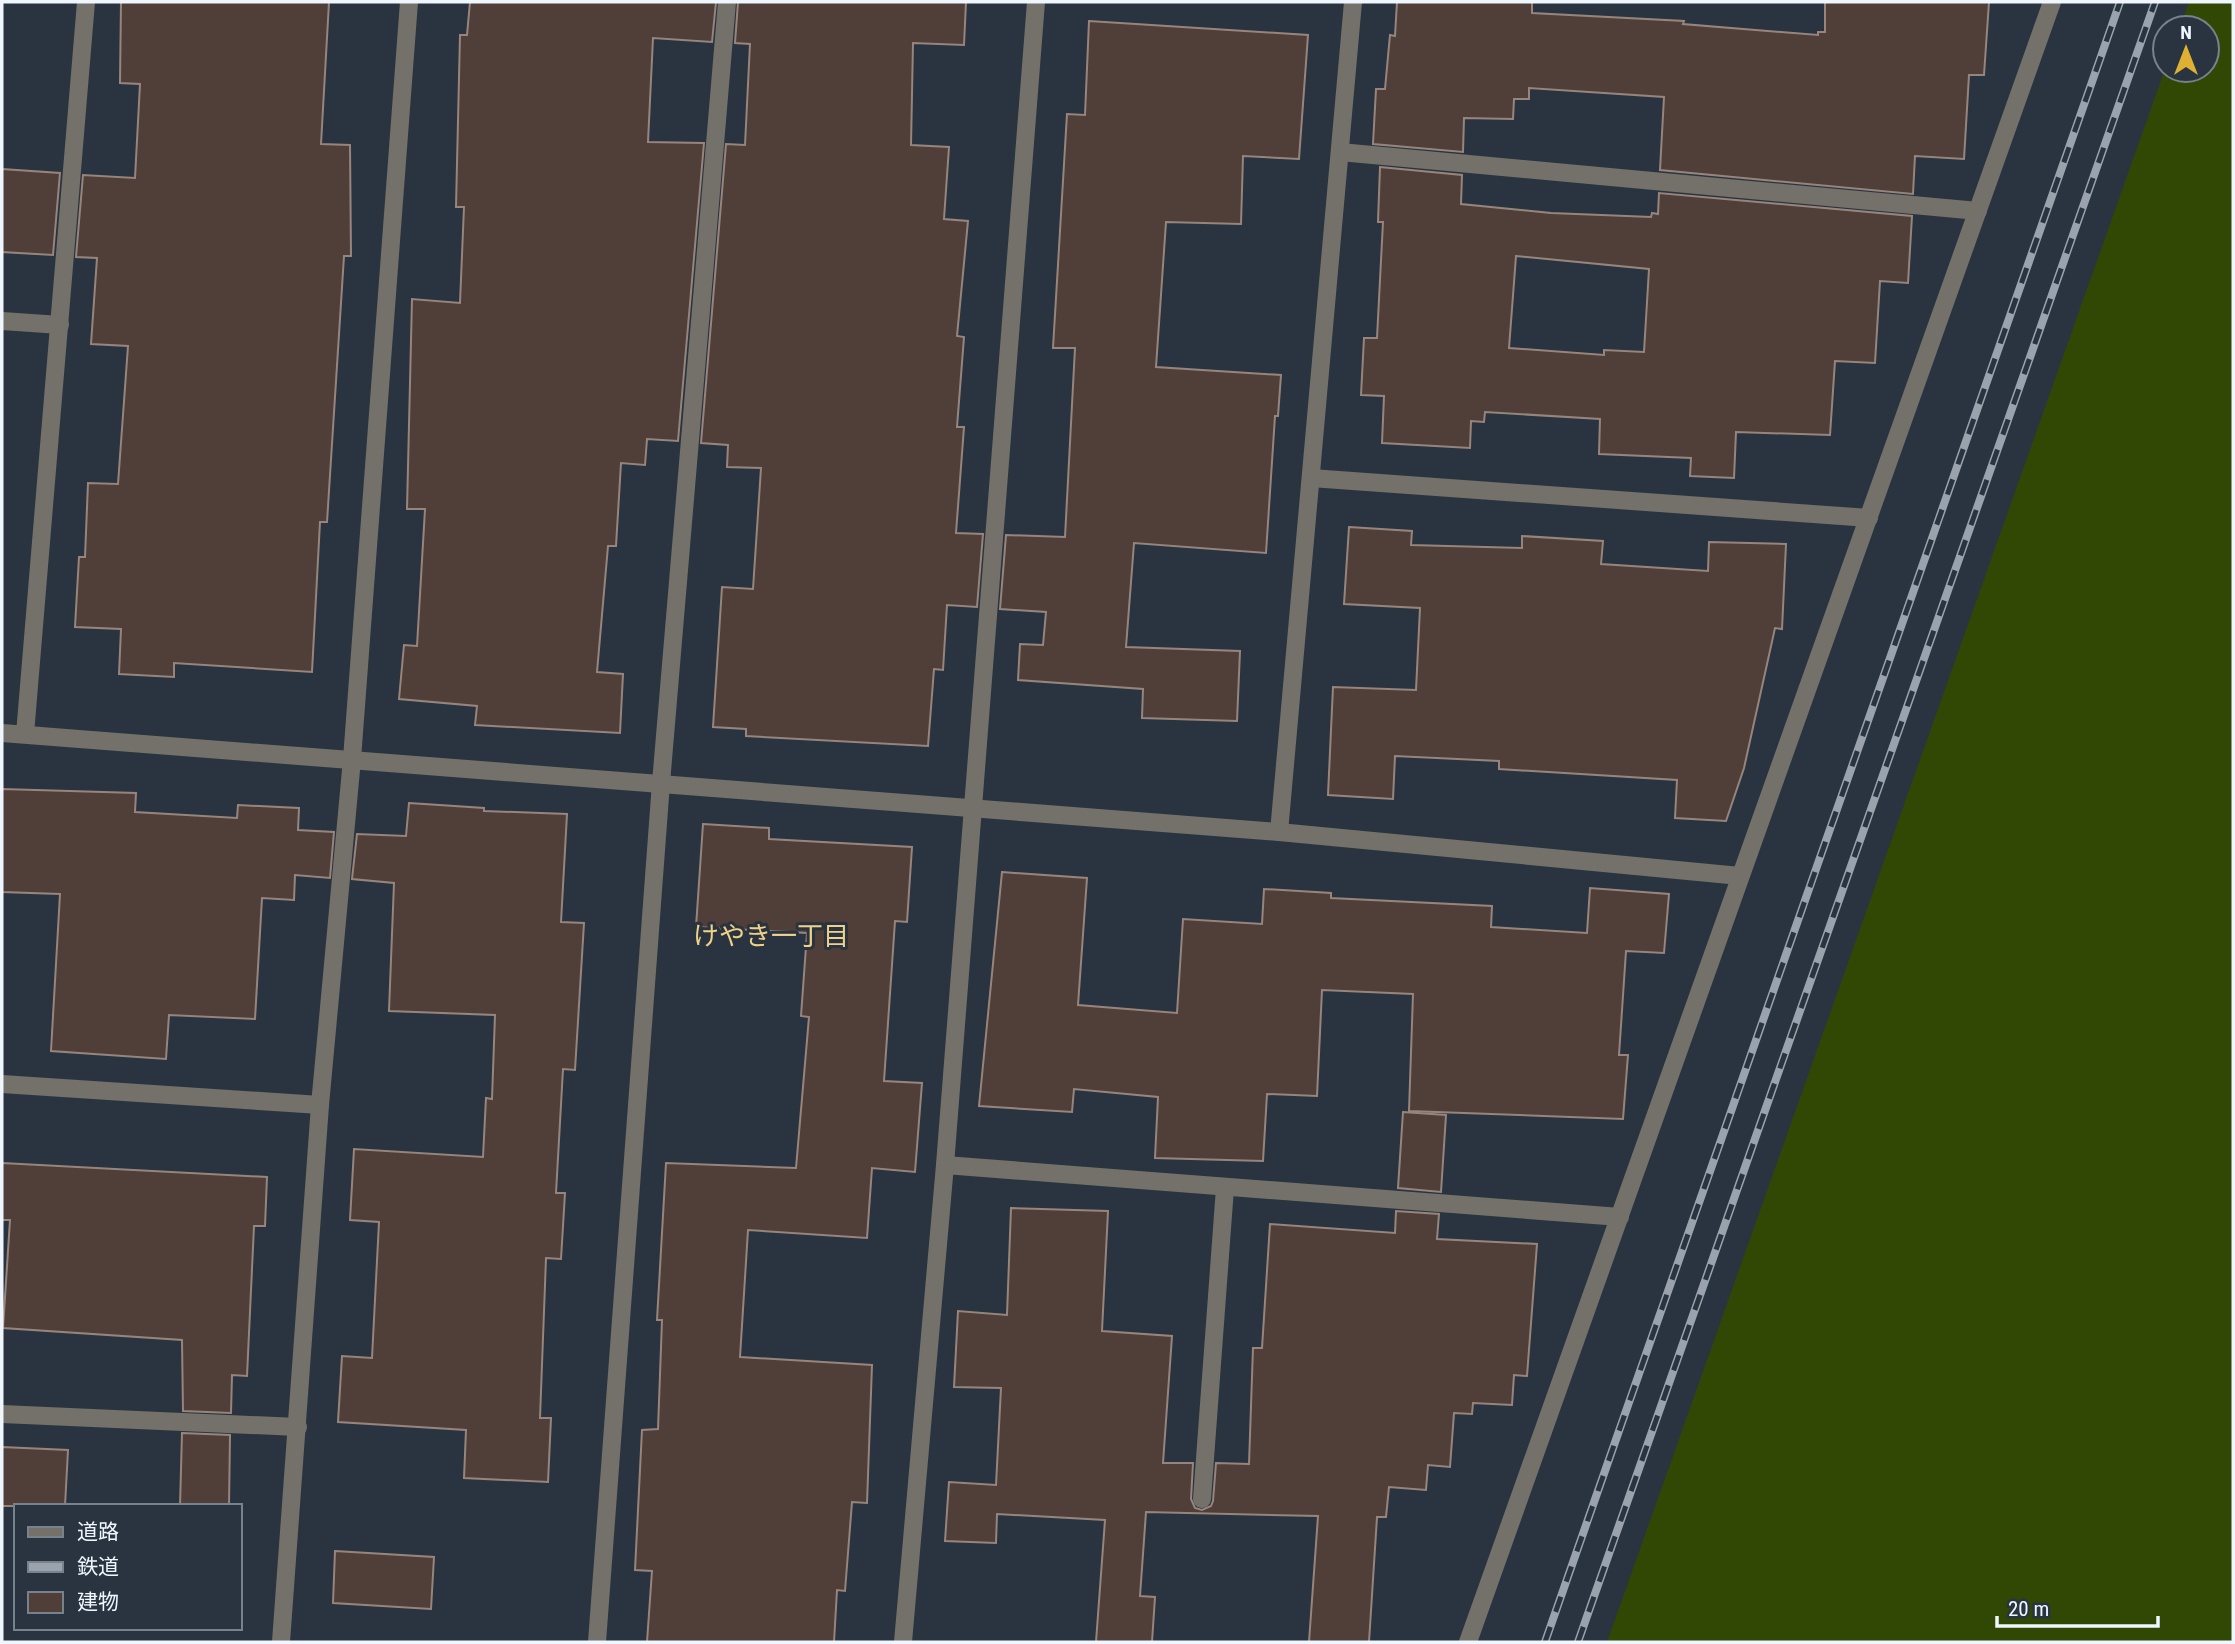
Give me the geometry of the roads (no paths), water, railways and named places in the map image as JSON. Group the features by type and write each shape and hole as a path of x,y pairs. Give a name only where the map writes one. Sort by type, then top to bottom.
{"street":[{"path":"25,734 86,2"},
{"path":"281,1642 320,1105 352,759 409,2"},
{"path":"597,1642 661,783 727,2"},
{"path":"904,1642 945,1165 1036,2"},
{"path":"1279,832 1353,2"},
{"path":"1468,1642 2052,2"},
{"path":"1340,152 1978,211"},
{"path":"2,321 60,325"},
{"path":"1311,478 1869,518"},
{"path":"2,733 1279,832 1740,877"},
{"path":"2,1084 320,1105"},
{"path":"945,1165 1620,1217"},
{"path":"1202,1499 1225,1188"},
{"path":"2,1414 298,1427"}],"railway":[{"path":"1545,1642 2120,2"},
{"path":"1578,1642 2155,2"}],"district":[{"name":"けやき一丁目","path":"771,936"}]}
